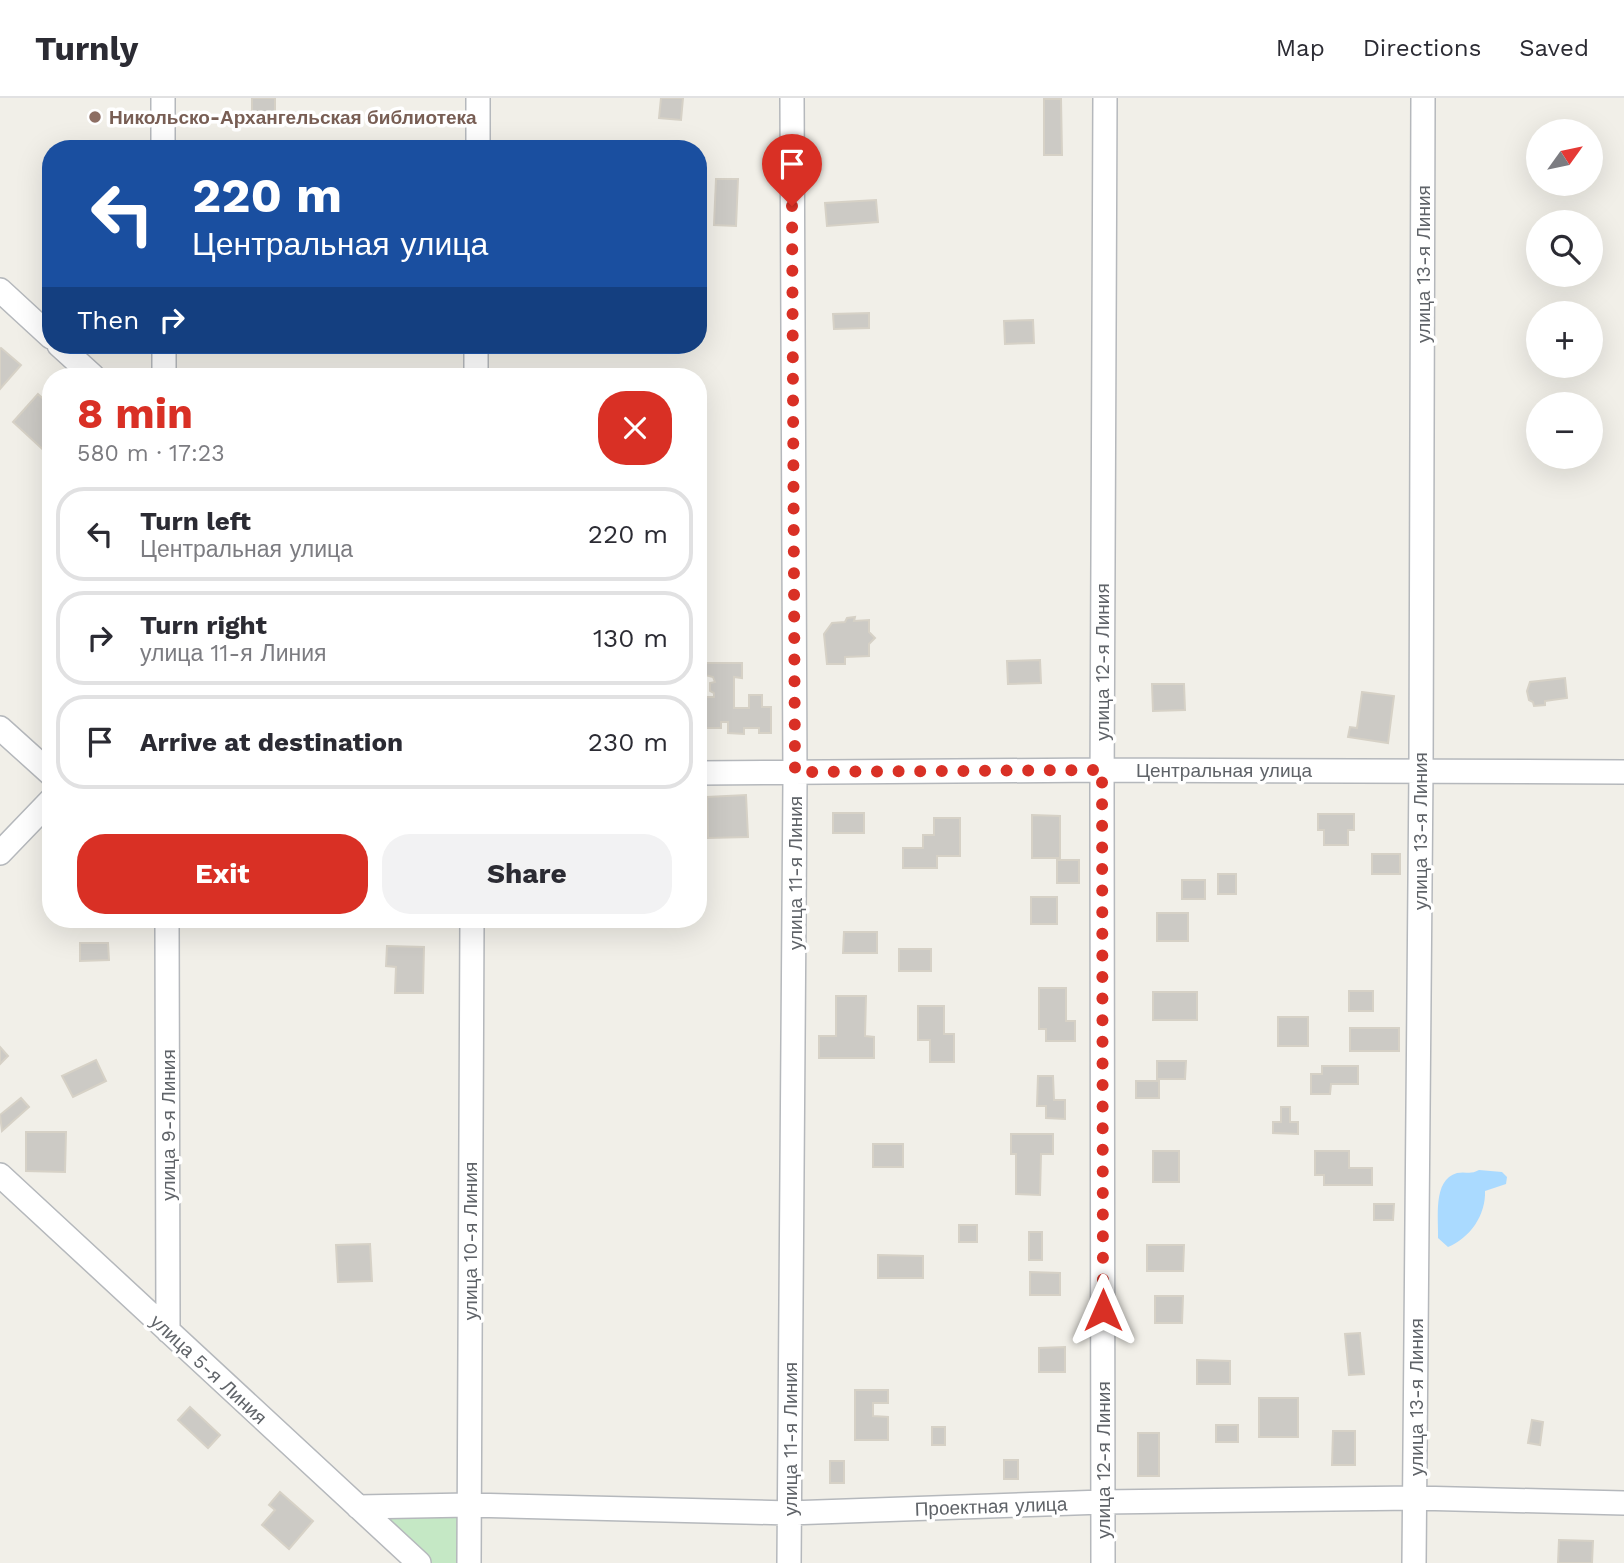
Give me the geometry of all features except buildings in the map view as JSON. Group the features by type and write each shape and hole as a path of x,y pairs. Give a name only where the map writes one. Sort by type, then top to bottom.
{"street":[{"path":"163,98 163,140"},
{"path":"478,98 478,140"},
{"name":"улица 11-я Линия","path":"789,1563 795,772 792,98"},
{"name":"улица 12-я Линия","path":"1103,1563 1105,98"},
{"name":"улица 13-я Линия","path":"1414,1563 1421,770 1423,98"},
{"path":"0,290 42,329"},
{"path":"69,354 84,368"},
{"path":"0,728 42,766"},
{"name":"Центральная улица","path":"707,773 1102,770 1624,772"},
{"path":"0,853 42,809"},
{"name":"улица 9-я Линия","path":"167,928 169,1331"},
{"name":"улица 10-я Линия","path":"469,1563 472,928"},
{"name":"улица 5-я Линия","path":"0,1175 419,1563"},
{"name":"Проектная улица","path":"358,1507 469,1505 789,1513 1103,1502 1415,1498 1624,1503"}],"green space":[{"path":"460,1513 461,1563 427,1563 375,1514"}],"water":[{"path":"1479,1170 1502,1172 1507,1177 1506,1184 1485,1191 1483,1209 1475,1225 1463,1238 1448,1247 1438,1238 1440,1192 1449,1177"}],"place":[{"name":"Никольско-Архангельская библиотека","path":"95,117"}],"route":[{"path":"792,206 795,772 1102,770 1103,1310"}]}
